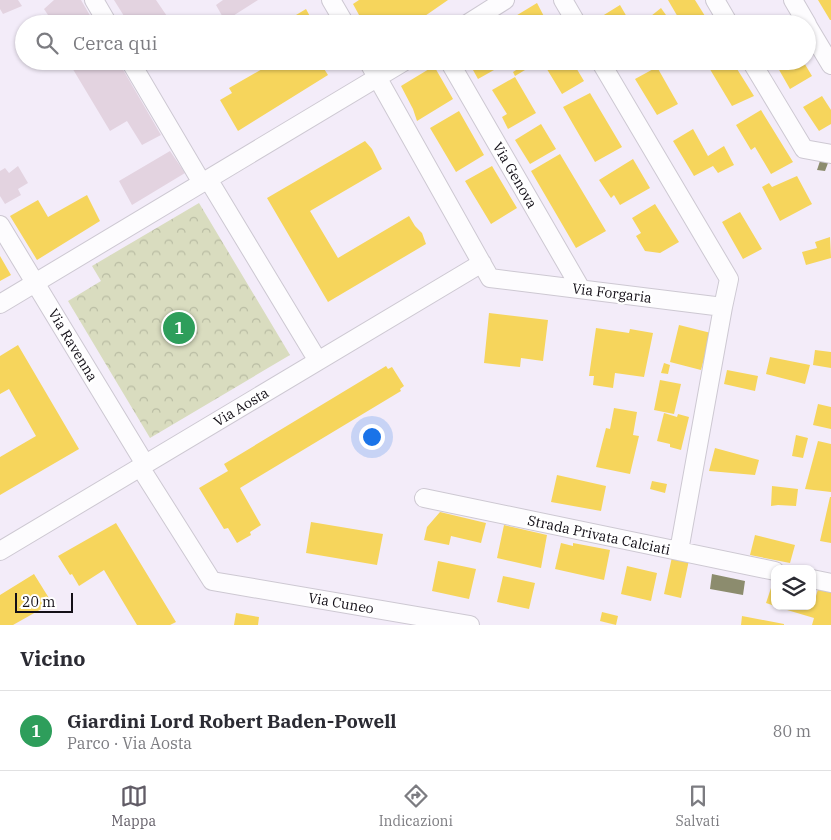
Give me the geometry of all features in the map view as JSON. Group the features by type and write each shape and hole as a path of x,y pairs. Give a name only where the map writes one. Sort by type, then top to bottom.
{"street":[{"path":"94,0 103,15"},
{"path":"331,0 340,15"},
{"path":"481,15 505,0"},
{"path":"563,0 572,15"},
{"path":"715,0 724,15"},
{"path":"793,0 802,15"},
{"path":"816,40 831,66"},
{"path":"136,70 318,361"},
{"path":"373,70 482,262"},
{"path":"0,304 391,70"},
{"name":"Via Genova","path":"454,70 580,289"},
{"path":"605,70 729,279 679,551"},
{"path":"756,70 804,150 831,154"},
{"name":"Via Ravenna","path":"0,225 212,581"},
{"name":"Via Forgaria","path":"482,262 490,278 723,307"},
{"name":"Via Aosta","path":"0,551 482,262"},
{"name":"Strada Privata Calciati","path":"424,498 771,570"},
{"path":"816,580 831,583"},
{"name":"Via Cuneo","path":"212,581 470,625"}],"green space":[{"path":"199,203 290,355 150,438 68,301 101,281 92,266"}],"building: Abitazioni":[{"path":"359,0 448,0 426,15 359,15 353,4"},
{"path":"668,0 695,0 704,15 677,15"},
{"path":"818,0 831,0 831,20 830,20"},
{"path":"537,3 543,15 517,15"},
{"path":"620,5 626,15 604,15"},
{"path":"661,8 666,15 652,15"},
{"path":"306,9 309,15 296,15"},
{"path":"260,70 325,70 328,75 238,131 220,100 232,93 229,88"},
{"path":"427,70 436,70 453,99 417,121 401,86"},
{"path":"473,70 494,70 478,79"},
{"path":"516,70 525,70 515,76 513,72"},
{"path":"547,70 577,70 584,81 562,94"},
{"path":"652,70 659,70 678,104 657,115 635,79"},
{"path":"710,70 738,70 754,96 732,106"},
{"path":"779,70 808,70 812,76 790,89"},
{"path":"515,77 536,113 508,129 502,117 507,114 492,90"},
{"path":"590,93 622,147 595,162 563,107"},
{"path":"822,96 831,110 831,124 819,131 803,107"},
{"path":"761,110 793,162 771,174 755,147 751,150 736,125"},
{"path":"459,111 484,155 456,172 430,128"},
{"path":"541,124 556,149 530,164 515,140"},
{"path":"693,129 708,156 724,146 734,165 718,173 713,166 694,176 673,141"},
{"path":"365,141 372,149 382,169 310,211 338,258 409,216 422,233 426,244 328,302 267,198"},
{"path":"560,154 606,231 576,248 531,171"},
{"path":"633,159 650,188 620,205 614,195 611,198 599,180"},
{"path":"492,166 517,208 491,224 465,181"},
{"path":"797,176 812,204 780,221 762,187 769,183 772,187"},
{"path":"87,195 100,221 37,260 10,216 38,200 48,217"},
{"path":"655,204 679,242 660,253 645,251 636,236 641,233 632,218"},
{"path":"740,212 762,249 743,259 722,222"},
{"path":"830,237 831,258 806,265 802,252 817,248 815,242"},
{"path":"0,256 11,275 0,281"},
{"path":"489,313 548,320 543,361 521,358 520,367 484,363"},
{"path":"679,325 711,333 701,370 670,362"},
{"path":"596,328 629,333 630,329 653,333 644,377 615,373 613,388 593,385 594,376 589,376"},
{"path":"18,345 79,449 0,495 0,457 36,436 9,389 0,394 0,356"},
{"path":"815,350 831,352 831,368 813,365"},
{"path":"770,357 810,365 805,384 766,374"},
{"path":"664,363 670,365 668,374 661,373"},
{"path":"386,366 388,369 392,367 404,386 400,389 401,391 240,488 261,525 250,532 251,535 237,543 228,528 224,529 199,488 228,471 224,464"},
{"path":"727,370 758,376 755,391 724,384"},
{"path":"660,380 681,384 674,414 654,410"},
{"path":"818,404 831,407 831,429 813,425"},
{"path":"614,408 637,412 633,435 639,436 630,474 596,467 606,428 610,429"},
{"path":"664,413 677,417 678,414 689,417 681,450 670,447 670,444 657,441"},
{"path":"796,435 808,438 803,458 792,456"},
{"path":"818,441 831,444 831,492 805,489"},
{"path":"715,448 759,460 755,475 709,471"},
{"path":"557,475 606,486 601,511 551,502"},
{"path":"652,481 667,484 665,493 650,489"},
{"path":"772,486 798,489 796,506 771,506"},
{"path":"831,497 831,543 820,541"},
{"path":"440,512 486,523 481,543 451,536 449,545 424,540 427,527"},
{"path":"311,522 383,534 377,565 306,553"},
{"path":"116,523 176,622 170,625 137,625 104,570 79,586 58,556"},
{"path":"504,525 547,535 541,568 497,558"},
{"path":"755,535 795,545 790,563 750,555"},
{"path":"561,543 573,546 573,543 610,550 604,580 555,569"},
{"path":"672,557 689,560 681,598 664,594"},
{"path":"438,561 476,569 469,599 432,591"},
{"path":"627,566 657,573 651,601 621,594"},
{"path":"34,574 52,603 13,625 0,625 0,595"},
{"path":"503,576 535,583 529,609 497,602"},
{"path":"819,586 831,589 831,625 812,625 814,618 787,610 816,610 816,596"},
{"path":"771,588 771,605 766,603"},
{"path":"602,612 618,616 616,625 600,621"},
{"path":"236,613 259,617 258,625 234,625"},
{"path":"742,616 784,624 784,625 741,625"}],"building: Industria":[{"path":"820,161 828,163 825,171 817,170"},
{"path":"712,574 745,581 743,595 710,589"}],"building: Altro":[{"path":"0,0 18,0 22,6 3,14 0,9"},
{"path":"54,0 81,0 90,15 48,15 44,9"},
{"path":"114,0 156,0 166,15 123,15"},
{"path":"223,0 258,0 234,15 222,15 216,5"},
{"path":"73,70 123,70 161,135 142,145 127,121 110,131"},
{"path":"170,151 185,173 132,205 119,181"},
{"path":"18,166 28,183 18,189 21,195 5,204 0,196 0,171 5,168 9,173"}],"place":[{"name":"Giardini Lord Robert Baden-Powell","path":"179,328"}]}
